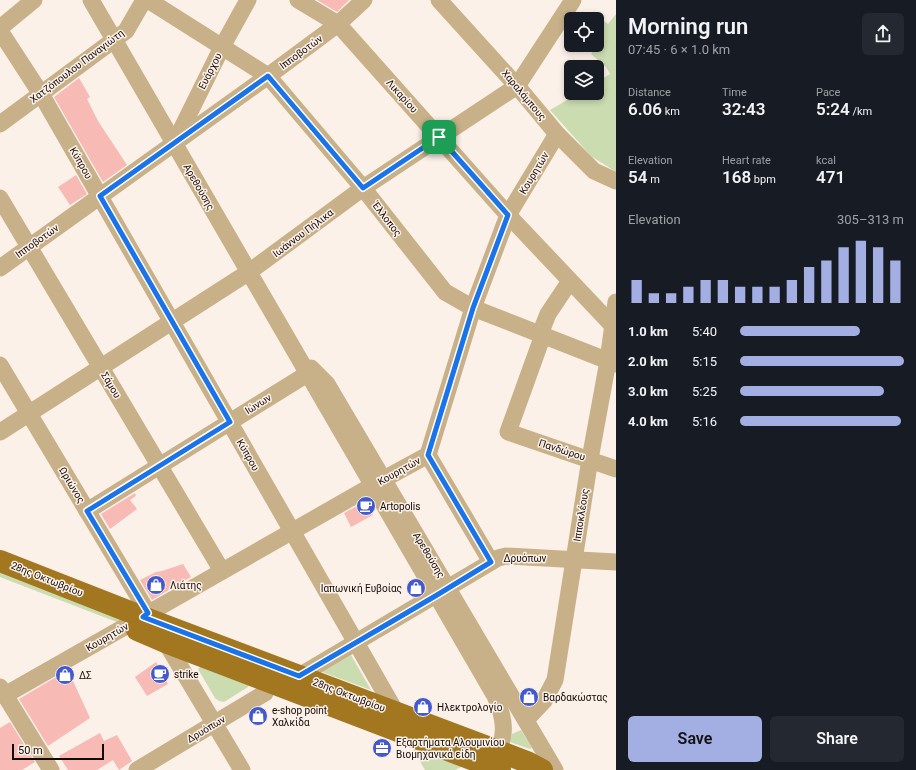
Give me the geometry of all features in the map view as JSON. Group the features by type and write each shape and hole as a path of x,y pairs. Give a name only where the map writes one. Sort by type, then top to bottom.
{"main road":[{"name":"28ης Οκτωβρίου","path":"0,561 142,619 299,676 397,714 494,765"},
{"name":"28ης Οκτωβρίου","path":"0,577 142,619 165,642 494,765 542,770"}],"street":[{"name":"Αρεθούσης","path":"91,0 174,143 254,269 310,372 378,482 442,592 526,720 555,770"},
{"name":"Χατζόπουλου Παναγιώτη","path":"0,124 126,31 144,0"},
{"name":"Έλλοπος","path":"148,0 268,76 363,188 446,292 473,308 612,363"},
{"name":"Ευάρχου","path":"174,143 222,47 248,0"},
{"name":"Λικαρίου","path":"298,0 338,24 508,215 612,325"},
{"name":"Ιπποβοτών","path":"0,268 268,76 338,24 364,0"},
{"name":"Χαραλάμπους","path":"439,0 517,86 557,134 594,171 616,181"},
{"name":"Ιωάννου Πήλικα","path":"0,432 254,269 363,188 517,86 572,0"},
{"path":"1,25 26,2"},
{"name":"Κύπρου","path":"1,25 397,714"},
{"name":"Κουρητών","path":"3,691 142,619 222,571 428,455 473,308 508,215 557,134"},
{"name":"Σάμου","path":"0,198 222,571"},
{"path":"541,335 548,314 570,281"},
{"name":"Ιπποκλέους","path":"526,720 544,701 555,680 590,459 612,363 612,325 616,302"},
{"name":"Πανδώρου","path":"541,335 508,432 616,469"},
{"name":"Ωριώνος","path":"0,365 87,511 142,619"},
{"name":"Ιώνων","path":"87,511 310,372"},
{"path":"428,455 491,562"},
{"name":"Δρυόπων","path":"299,676 498,558 506,556 616,562"},
{"name":"Αρεθούσης","path":"442,592 501,710 504,731 494,765"},
{"path":"165,642 242,770"},
{"name":"Δρυόπων","path":"137,770 265,693 270,682"},
{"path":"3,691 51,770"}],"green space":[{"path":"616,14 616,172 591,156 550,110 567,100 604,100 604,78 610,74 604,65 604,60 598,60 591,54 592,52 604,52 604,21 608,24"},
{"path":"0,561 130,612 127,626 0,577"},
{"path":"351,655 371,690 322,672"},
{"path":"203,665 249,684 248,687 224,702 219,701 215,698 198,669"},
{"path":"521,730 532,748 530,749 510,742 512,734"},
{"path":"413,749 461,765 461,767 455,770 425,770"}],"building":[{"path":"317,0 349,0 337,12"},
{"path":"79,78 90,97 87,99 98,121 127,165 103,182 54,97"},
{"path":"76,175 87,194 70,205 58,187"},
{"path":"135,493 136,496 130,500 137,509 110,529 101,514"},
{"path":"366,501 373,515 351,527 344,513"},
{"path":"183,564 191,577 152,600 140,580 156,572"},
{"path":"156,662 168,684 147,696 135,677"},
{"path":"68,670 90,718 48,746 19,699"},
{"path":"10,722 35,762 22,770 0,770 0,728"},
{"path":"100,733 104,741 117,735 132,761 119,770 113,760 97,770 68,770 59,756"}],"place":[{"name":"Artopolis","path":"366,506"},
{"name":"Λιάτης","path":"156,585"},
{"name":"Ιαπωνική Ευβοίας","path":"416,588"},
{"name":"strike","path":"160,674"},
{"name":"ΔΣ","path":"65,675"},
{"name":"Βαρδακώστας","path":"529,697"},
{"name":"Ηλεκτρολογίο","path":"423,707"},
{"name":"e-shop point Χαλκίδα","path":"258,716"},
{"name":"Εξαρτήματα Αλουμινίου Βιομηχανικά είδη","path":"382,748"}],"route":[{"path":"268,76 363,188 439,137 508,215 473,308 428,455 491,562 299,676 143,617 148,613 87,511 230,422 100,196 268,76"}]}
